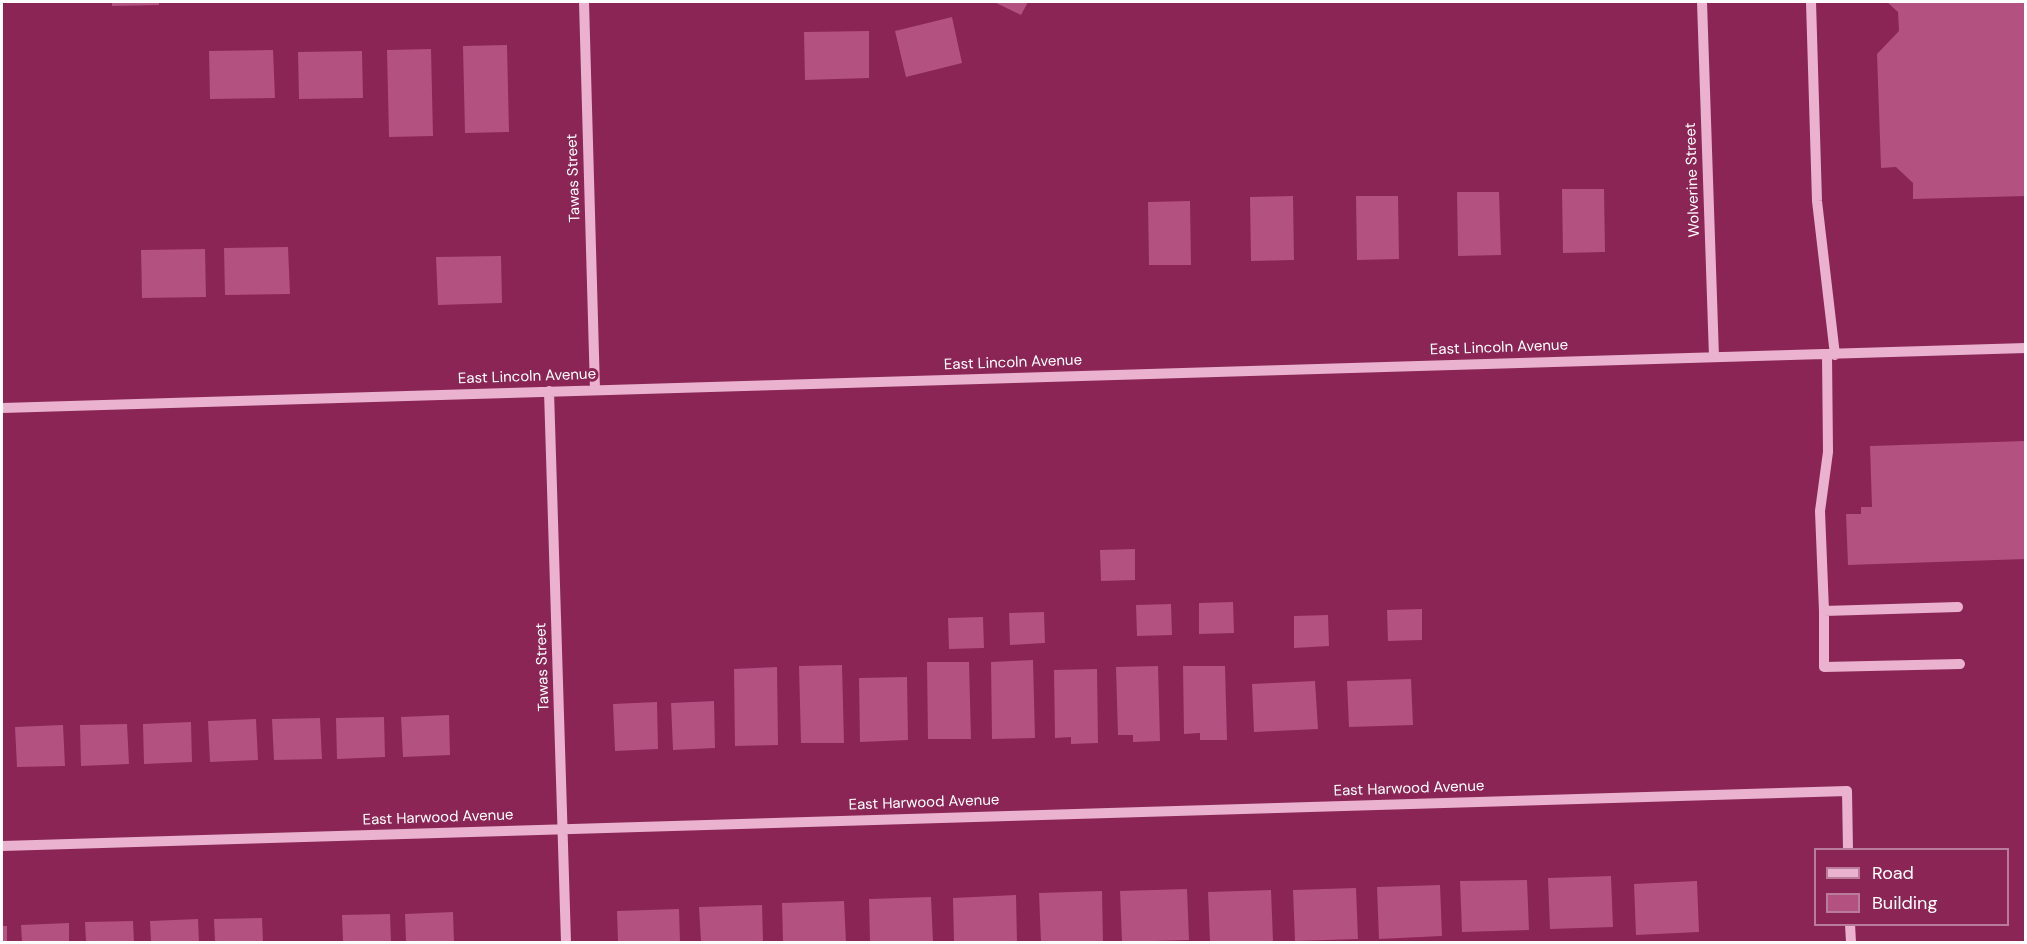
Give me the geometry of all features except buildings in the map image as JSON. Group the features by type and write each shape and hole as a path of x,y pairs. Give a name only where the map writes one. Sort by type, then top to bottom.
{"street":[{"name":"Tawas Street","path":"584,2 595,390"},
{"name":"Wolverine Street","path":"1702,2 1713,357"},
{"path":"1811,2 1817,201 1831,355 1828,452 1820,511 1824,667 1960,664"},
{"name":"East Lincoln Avenue","path":"2,408 2025,348"},
{"name":"Tawas Street","path":"549,391 566,942"},
{"path":"1824,611 1958,607"},
{"name":"East Harwood Avenue","path":"2,846 1847,791 1848,848"},
{"path":"1850,926 1851,942"}]}
